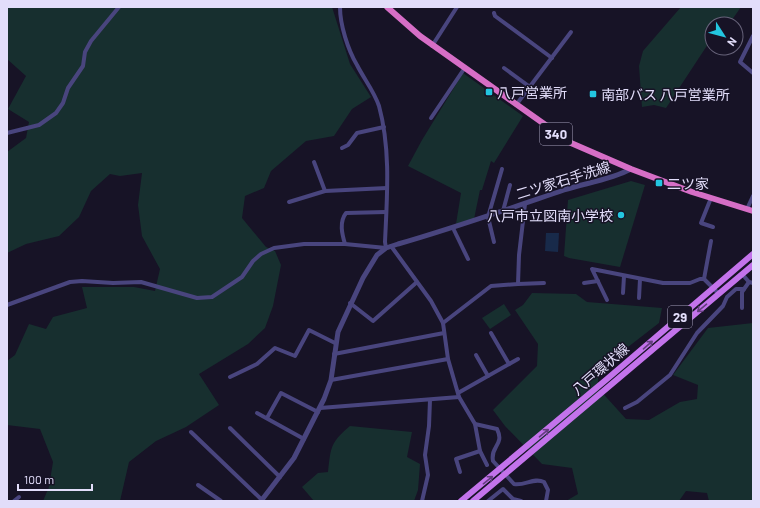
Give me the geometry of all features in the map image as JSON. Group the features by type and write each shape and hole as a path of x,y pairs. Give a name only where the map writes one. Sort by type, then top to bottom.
{"highway":[{"name":"340","path":"386,7 432,46 571,143 631,169 711,198 750,210"}],"main road":[{"name":"八戸環状線","path":"472,501 519,463 753,254"},
{"name":"八戸環状線","path":"461,501 753,265"}],"street":[{"path":"7,133 39,125 56,113 63,103 68,88 83,66 85,52 91,41 119,7"},
{"path":"340,7 342,21 352,55 375,96 384,127 386,148 386,212 388,247 418,282 432,302 443,323 448,359 459,395 475,424 480,451 487,466"},
{"path":"432,46 457,7"},
{"path":"494,13 495,16 552,58"},
{"path":"516,105 571,32"},
{"path":"753,36 740,62 753,73"},
{"path":"504,68 530,87"},
{"path":"431,118 464,69"},
{"path":"342,148 348,145 357,133 384,127"},
{"path":"314,162 325,191"},
{"path":"494,242 488,217 502,169"},
{"name":"二ツ家石手洗線","path":"388,247 488,217 524,204 620,174 631,169"},
{"path":"503,211 510,185"},
{"path":"289,202 325,191 387,188"},
{"path":"750,210 753,196"},
{"path":"711,198 702,223 713,227"},
{"path":"518,284 524,204"},
{"path":"345,244 342,236 342,220 346,213 386,212"},
{"path":"453,228 468,259"},
{"path":"704,279 711,241"},
{"path":"7,305 70,282 82,281 113,283 141,282 197,298 212,297 242,277 253,261 261,254 274,248 304,244 345,244 388,247"},
{"path":"191,432 262,500 280,477 304,439 319,410 331,380 335,343 350,303 377,255 388,247"},
{"path":"607,300 592,269 663,282 690,283 704,279 719,294"},
{"path":"742,274 751,282 741,294 742,308"},
{"path":"623,293 624,276"},
{"path":"639,298 640,279"},
{"path":"584,282 598,281"},
{"path":"350,303 373,321 418,282"},
{"path":"443,323 491,286 544,283"},
{"path":"625,408 637,402 670,375 697,333 723,306 727,297 736,289 744,289"},
{"path":"230,377 257,364 275,348 295,356 309,330 335,343"},
{"path":"334,354 444,333"},
{"path":"491,333 509,364"},
{"path":"476,355 488,376"},
{"path":"331,380 448,359"},
{"path":"267,418 281,392 319,410 430,400 459,395 518,359"},
{"path":"422,501 428,475 425,455 429,426 430,400"},
{"path":"256,413 304,439"},
{"path":"475,424 497,429 500,435 500,441 492,456 493,461 500,470 514,484 519,485 536,480 544,482 548,490 546,501"},
{"path":"230,428 280,477"},
{"path":"460,472 456,459 480,451"},
{"path":"198,485 221,501"},
{"path":"488,501 503,489 513,499 521,501"},
{"path":"14,501 20,497"}],"green space":[{"path":"7,7 332,7 350,64 371,97 352,109 334,136 306,141 271,171 264,188 245,196 242,218 266,247 275,251 281,265 273,306 265,328 248,344 199,374 219,405 186,427 156,441 129,462 120,501 43,501 49,487 53,462 40,429 7,425 7,361 15,355 29,324 46,329 53,317 87,308 82,287 134,287 155,291 160,269 142,236 138,205 142,173 120,176 110,174 91,191 79,217 59,236 26,244 7,253 7,152 26,138 29,122 8,109 26,76 7,59"},
{"path":"681,7 741,7 735,16 704,16 704,50 666,108 654,105 642,107 639,66 643,51"},
{"path":"463,73 523,116 494,163 491,161 482,190 480,190 474,219 456,224 461,193 408,166"},
{"path":"631,181 645,185 620,267 564,256 568,200"},
{"path":"532,293 576,294 587,302 662,308 659,323 619,354 603,362 598,371 598,388 626,419 649,420 680,402 697,399 698,385 673,375 708,328 753,323 753,501 709,501 707,493 686,491 679,501 566,501 578,494 572,468 542,464 505,426 493,410 537,366 538,344 515,310 523,305"},
{"path":"504,304 511,315 490,329 482,318"},
{"path":"350,426 412,432 407,457 420,464 418,490 414,501 314,501 302,487 318,473 328,472 331,451 335,441"}],"water":[{"path":"546,233 559,233 558,252 545,251"}],"place":[{"name":"八戸営業所","path":"489,92"},
{"name":"南部バス 八戸営業所","path":"593,94"},
{"name":"二ツ家","path":"659,183"},
{"name":"八戸市立図南小学校","path":"621,215"}]}
